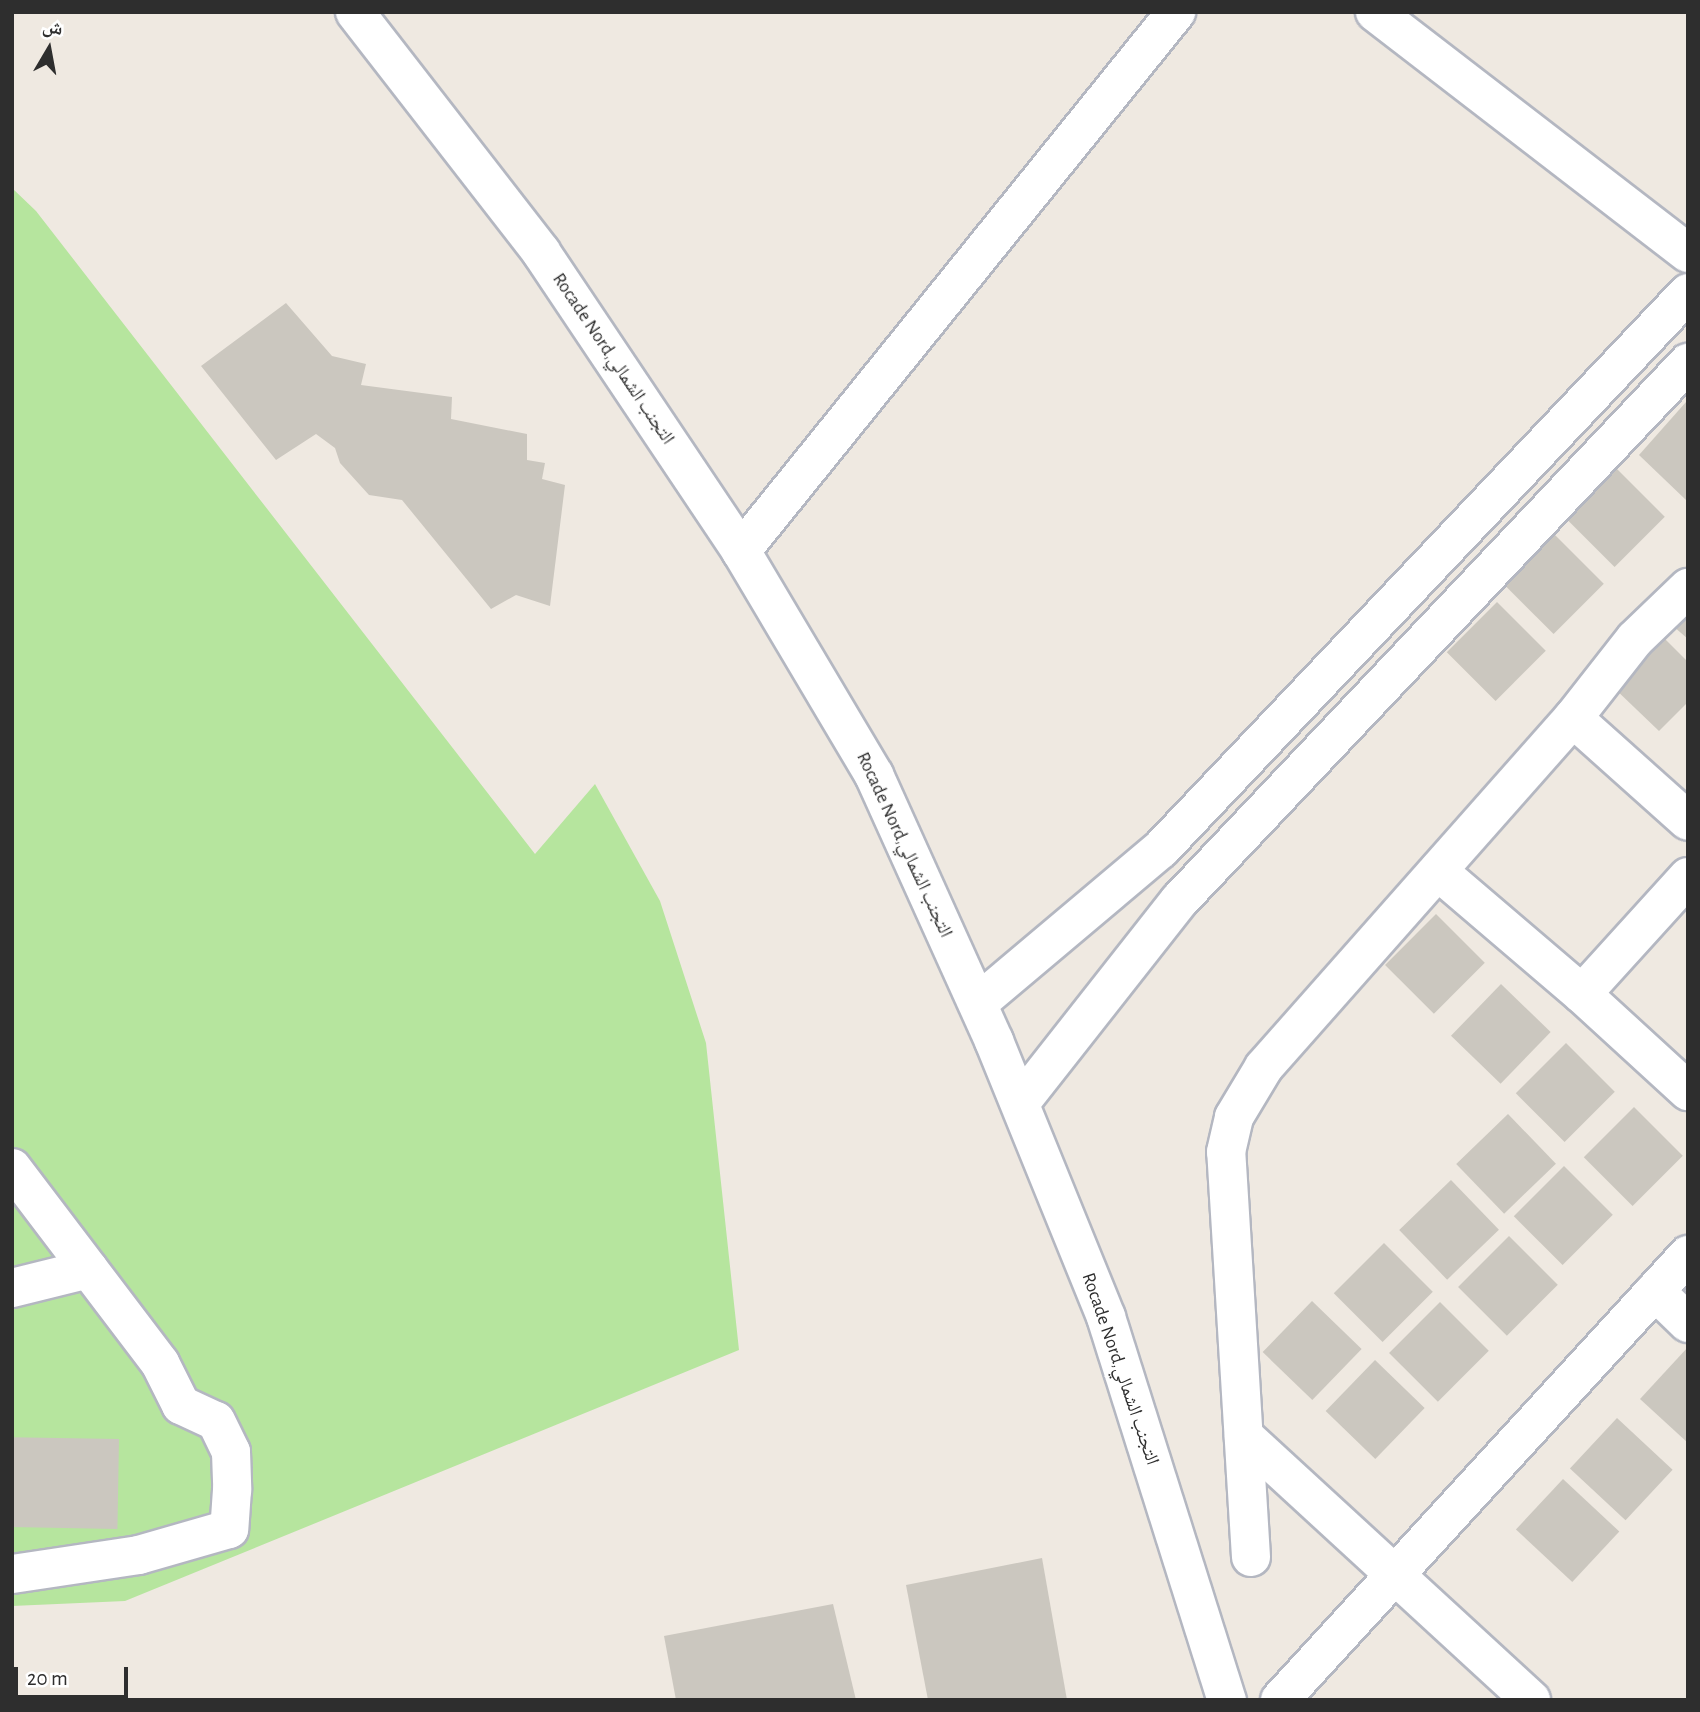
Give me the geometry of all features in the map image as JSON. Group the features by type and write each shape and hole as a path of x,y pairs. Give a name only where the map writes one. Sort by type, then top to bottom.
{"street":[{"name":"Rocade Nord,التجنب الشمالي","path":"355,12 541,252 741,551 874,775 978,1003 1106,1317 1227,1700"},
{"path":"741,551 1176,12"},
{"path":"1375,12 1688,253"},
{"path":"978,1003 1161,849 1688,293"},
{"path":"1020,1104 1179,901 1688,363"},
{"path":"1251,1557 1226,1152 1234,1117 1264,1068 1573,718 1635,639 1688,588"},
{"path":"1573,718 1688,821"},
{"path":"1437,871 1688,1091"},
{"path":"1581,995 1688,877"},
{"path":"12,1168 160,1363 181,1405 216,1422 231,1452 229,1529 139,1555 12,1574"},
{"path":"1280,1700 1688,1255"},
{"path":"12,1288 89,1269"},
{"path":"1655,1292 1688,1322"},
{"path":"1244,1436 1531,1700"}],"green space":[{"path":"12,188 36,211 535,854 595,784 660,901 706,1043 739,1350 125,1601 12,1606"}],"building":[{"path":"286,303 332,356 366,364 361,385 452,397 451,419 527,434 527,460 545,463 542,479 565,485 550,606 516,595 491,609 402,500 369,495 340,463 335,448 316,434 276,460 201,366"},
{"path":"1686,402 1688,498 1686,500 1639,455"},
{"path":"1616,468 1665,517 1615,567 1566,518"},
{"path":"1555,535 1604,584 1554,634 1505,585"},
{"path":"1497,602 1546,651 1496,701 1447,652"},
{"path":"1688,610 1688,639 1673,626"},
{"path":"1659,633 1688,662 1688,702 1659,731 1612,686"},
{"path":"1436,914 1485,963 1434,1014 1385,965"},
{"path":"1501,984 1551,1032 1501,1084 1451,1036"},
{"path":"1566,1043 1615,1092 1565,1142 1516,1093"},
{"path":"1634,1107 1683,1156 1633,1206 1584,1157"},
{"path":"1508,1114 1556,1164 1504,1214 1456,1164"},
{"path":"1564,1166 1613,1215 1563,1265 1514,1216"},
{"path":"1451,1180 1499,1230 1447,1280 1399,1230"},
{"path":"1509,1236 1558,1285 1507,1336 1458,1287"},
{"path":"1384,1243 1433,1292 1383,1342 1334,1293"},
{"path":"1312,1301 1362,1349 1312,1400 1263,1352"},
{"path":"1440,1302 1489,1351 1438,1402 1389,1353"},
{"path":"1688,1347 1688,1443 1640,1399"},
{"path":"1375,1360 1425,1408 1375,1459 1326,1411"},
{"path":"1617,1418 1673,1470 1626,1520 1570,1468"},
{"path":"12,1437 119,1439 117,1529 12,1527"},
{"path":"1563,1479 1619,1532 1572,1582 1516,1529"},
{"path":"1042,1558 1067,1700 928,1700 906,1585"},
{"path":"833,1604 856,1700 676,1700 664,1636"}]}
